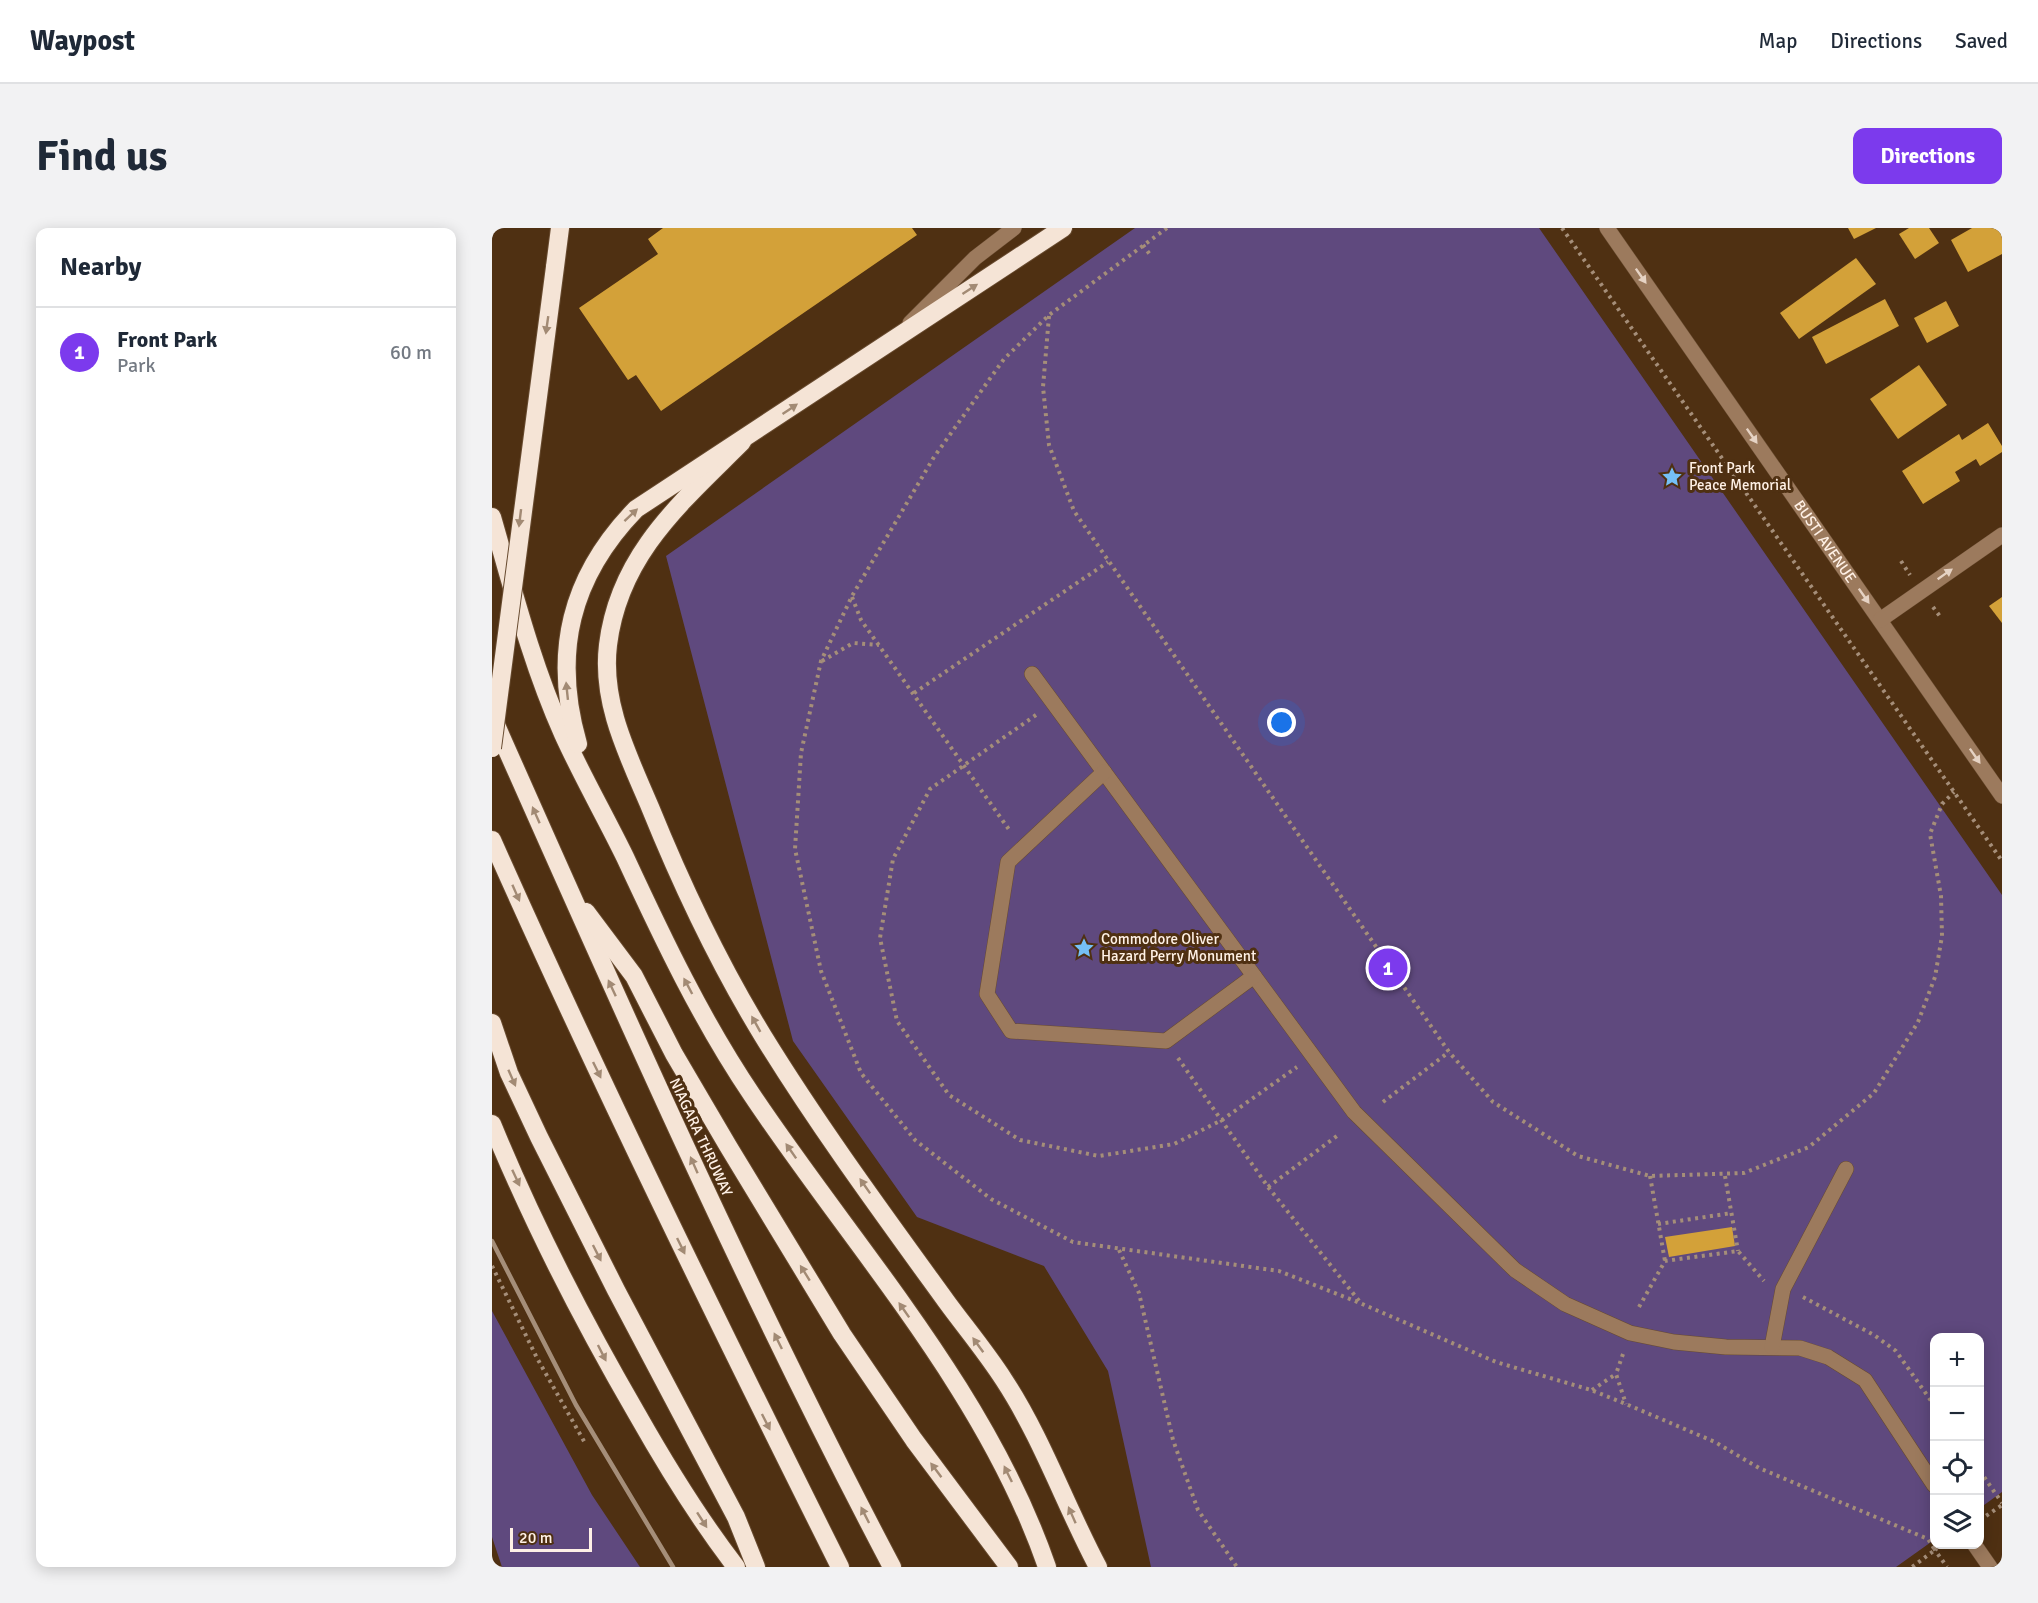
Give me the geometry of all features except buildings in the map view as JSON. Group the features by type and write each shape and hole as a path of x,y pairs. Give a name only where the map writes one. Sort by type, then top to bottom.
{"highway":[{"path":"492,748 560,228"},
{"path":"610,826 588,772 571,719 566,688 566,664 574,608 600,551 611,535 636,509 742,442 1063,228"},
{"path":"742,442 672,512 641,551 622,587 613,614 608,648 608,687 615,723 663,840 714,949 763,1036 836,1145 1004,1380 1050,1464 1098,1567"},
{"path":"492,517 545,689 563,733 670,952 705,1018 751,1094 968,1400 1017,1493 1047,1567"},
{"name":"NIAGARA THRUWAY","path":"492,715 713,1206 892,1567"},
{"path":"492,840 753,1396 840,1567"},
{"path":"568,888 634,976 674,1054 842,1334 914,1440 1009,1567"},
{"path":"492,1023 509,1073 539,1137 616,1290 736,1516 756,1567"},
{"path":"492,1125 552,1257 607,1363 662,1458 716,1541 736,1567"}],"street":[{"path":"895,338 975,258 1014,228"},
{"path":"1044,240 1070,228"},
{"name":"BUSTI AVENUE","path":"1607,228 2002,796"},
{"path":"1880,620 2002,535"},
{"path":"1032,674 1312,1056 1361,1119 1515,1270 1565,1304 1630,1333 1684,1343 1800,1348 1828,1357 1865,1380 1930,1478"},
{"path":"1104,772 1008,862 987,994 1011,1031 1166,1041 1254,976"},
{"path":"1772,1347 1783,1289 1846,1169"},
{"path":"1977,1549 1990,1567"}],"path":[{"path":"1167,228 1049,315 1004,359 934,457 852,596 821,661 801,753 795,849 821,971 861,1073 915,1140 991,1199 1073,1242 1279,1271 1360,1303 1496,1362 1591,1390 1714,1442 1759,1468 1928,1539 1947,1567"},
{"path":"1562,228 2002,861"},
{"path":"1143,245 1151,256"},
{"path":"1049,315 1043,387 1050,445 1074,511 1449,1052 1493,1102 1578,1156 1650,1176 1725,1176 1744,1173 1809,1147 1874,1093 1918,1022 1935,977 1942,936 1941,896 1930,834 1942,804 1954,792"},
{"path":"1900,561 1911,576"},
{"path":"914,693 1108,562"},
{"path":"852,596 861,620 1022,849"},
{"path":"1933,606 1942,619"},
{"path":"821,661 853,643 879,645"},
{"path":"985,750 1053,703"},
{"path":"1166,1041 1268,1187 1360,1303"},
{"path":"1383,1102 1449,1052"},
{"path":"1236,1111 1312,1056"},
{"path":"1268,1187 1337,1136"},
{"path":"1640,1307 1665,1261 1650,1176"},
{"path":"1725,1176 1738,1251 1765,1282"},
{"path":"1658,1224 1732,1213"},
{"path":"1118,1250 1139,1293 1173,1440 1198,1510 1237,1567"},
{"path":"1665,1261 1738,1251"},
{"path":"492,1266 537,1358 585,1443"},
{"path":"1800,1296 1874,1335 1896,1351 1930,1398"},
{"path":"1623,1354 1616,1374 1626,1404"},
{"path":"1591,1390 1616,1374"},
{"path":"1984,1477 2002,1504 1984,1517"},
{"path":"1912,1567 1935,1550"}],"shaded area":[{"path":"1135,228 1539,228 2002,895 2002,1492 1984,1505 1984,1333 1930,1333 1930,1543 1896,1567 1151,1567 1108,1371 1044,1266 917,1217 793,1041 666,556"},
{"path":"492,1311 592,1495 640,1567 502,1567 492,1537"}],"railway":[{"path":"492,1241 576,1405 673,1567"}],"place":[{"name":"Front Park Peace Memorial","path":"1672,477"},
{"name":"Commodore Oliver Hazard Perry Monument","path":"1084,948"},
{"name":"Front Park","path":"1388,968"}]}
